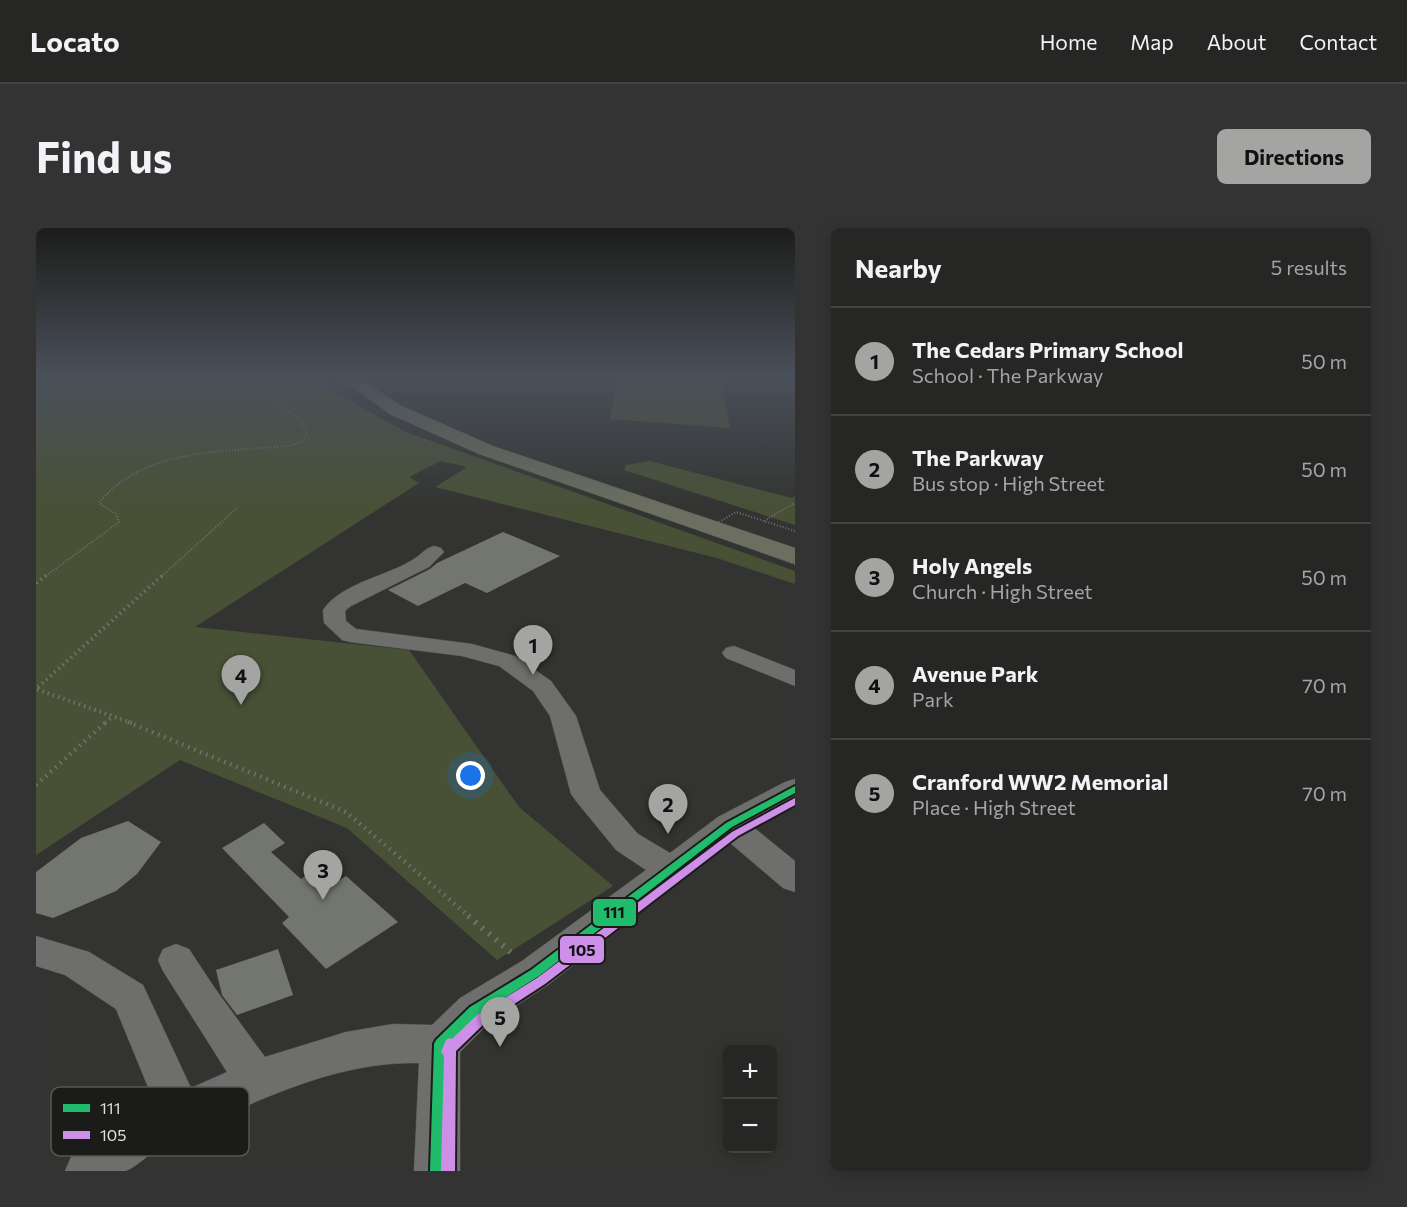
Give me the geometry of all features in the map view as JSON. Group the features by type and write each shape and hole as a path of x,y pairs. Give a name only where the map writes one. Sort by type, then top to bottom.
{"highway":[{"path":"419,420 486,450 795,556"},
{"path":"449,420 612,479 795,539"}],"street":[{"path":"434,552 422,563 343,601 334,610 335,623 350,635 464,649 507,662 542,686 563,716 586,794 627,842 669,869"},
{"path":"734,653 795,679"},
{"path":"437,1171 440,1044 474,1011 535,973 729,825 795,789"},
{"path":"729,825 795,879"},
{"path":"36,951 76,963 130,997 169,1087"},
{"path":"176,960 200,999 257,1080"},
{"path":"241,1087 346,1051 393,1043 440,1044"},
{"path":"88,1171 109,1156"}],"path":[{"path":"36,583 119,522 116,514 99,502 111,488 153,465 185,456 288,446 301,441 307,435 300,420"},
{"path":"765,521 795,503"},
{"path":"236,509 36,689 114,716 346,812 535,973"},
{"path":"795,531 736,512 704,531 795,564"},
{"path":"36,785 114,716"}],"green space":[{"path":"36,420 384,420 406,432 795,571 795,584 717,558 435,487 467,467 441,461 409,477 419,483 195,627 409,650 519,807 613,886 497,960 347,828 180,760 36,855"},
{"path":"623,420 728,420 730,428"},
{"path":"650,461 792,498 795,496 795,525 624,470 626,465"}],"building":[{"path":"503,532 560,556 487,593 465,583 418,606 388,590 430,569 437,563"},
{"path":"128,821 161,842 137,874 116,891 53,918 36,913 36,872 81,838"},
{"path":"264,823 285,843 271,852 301,879 319,866 335,883 346,876 398,922 326,969 282,923 289,917 222,848"},
{"path":"278,949 293,995 237,1015 222,995 216,970"}],"transit line":[{"name":"111","path":"440,1044 474,1011 535,973 729,825 795,789"},
{"name":"105","path":"447,1052 481,1019 541,981 735,834 795,801"},
{"name":"111","path":"437,1171 440,1044"},
{"name":"105","path":"448,1171 450,1044"}],"place":[{"name":"The Cedars Primary School","path":"533,675"},
{"name":"Avenue Park","path":"241,705"},
{"name":"The Parkway","path":"668,834"},
{"name":"Holy Angels","path":"323,900"},
{"name":"Cranford WW2 Memorial","path":"500,1047"}]}
